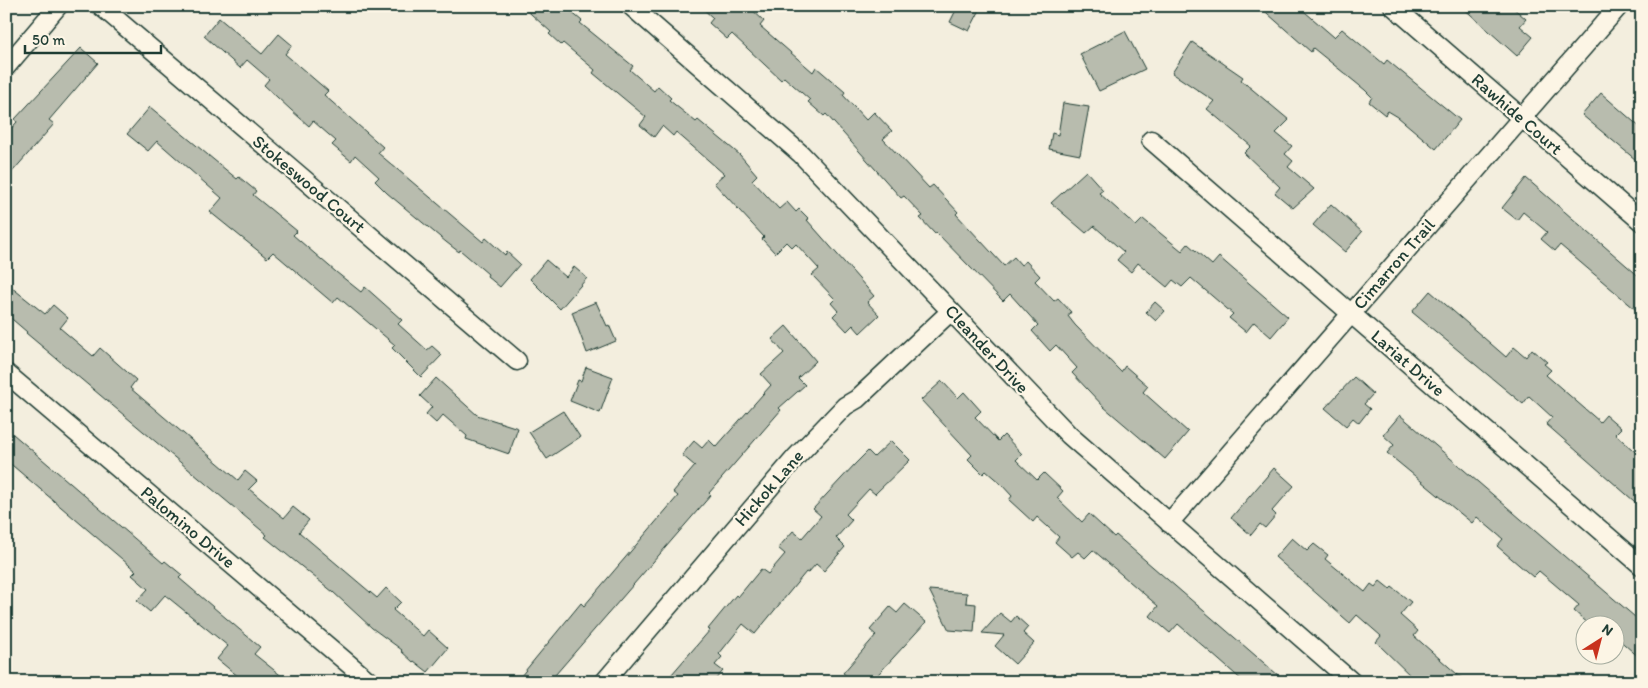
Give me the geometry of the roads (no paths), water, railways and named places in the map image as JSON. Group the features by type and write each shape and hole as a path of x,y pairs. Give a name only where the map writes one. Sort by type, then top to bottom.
{"street":[{"path":"6,67 58,6"},
{"name":"Stokeswood Court","path":"101,6 517,362"},
{"name":"Cleander Drive","path":"631,6 801,154 1069,435 1352,682"},
{"name":"Rawhide Court","path":"1393,6 1642,222"},
{"name":"Cimarron Trail","path":"1169,523 1619,6"},
{"name":"Lariat Drive","path":"1151,140 1642,566"},
{"name":"Hickok Lane","path":"604,682 794,458 845,406 857,399 951,311"},
{"name":"Palomino Drive","path":"6,372 370,682"}]}
